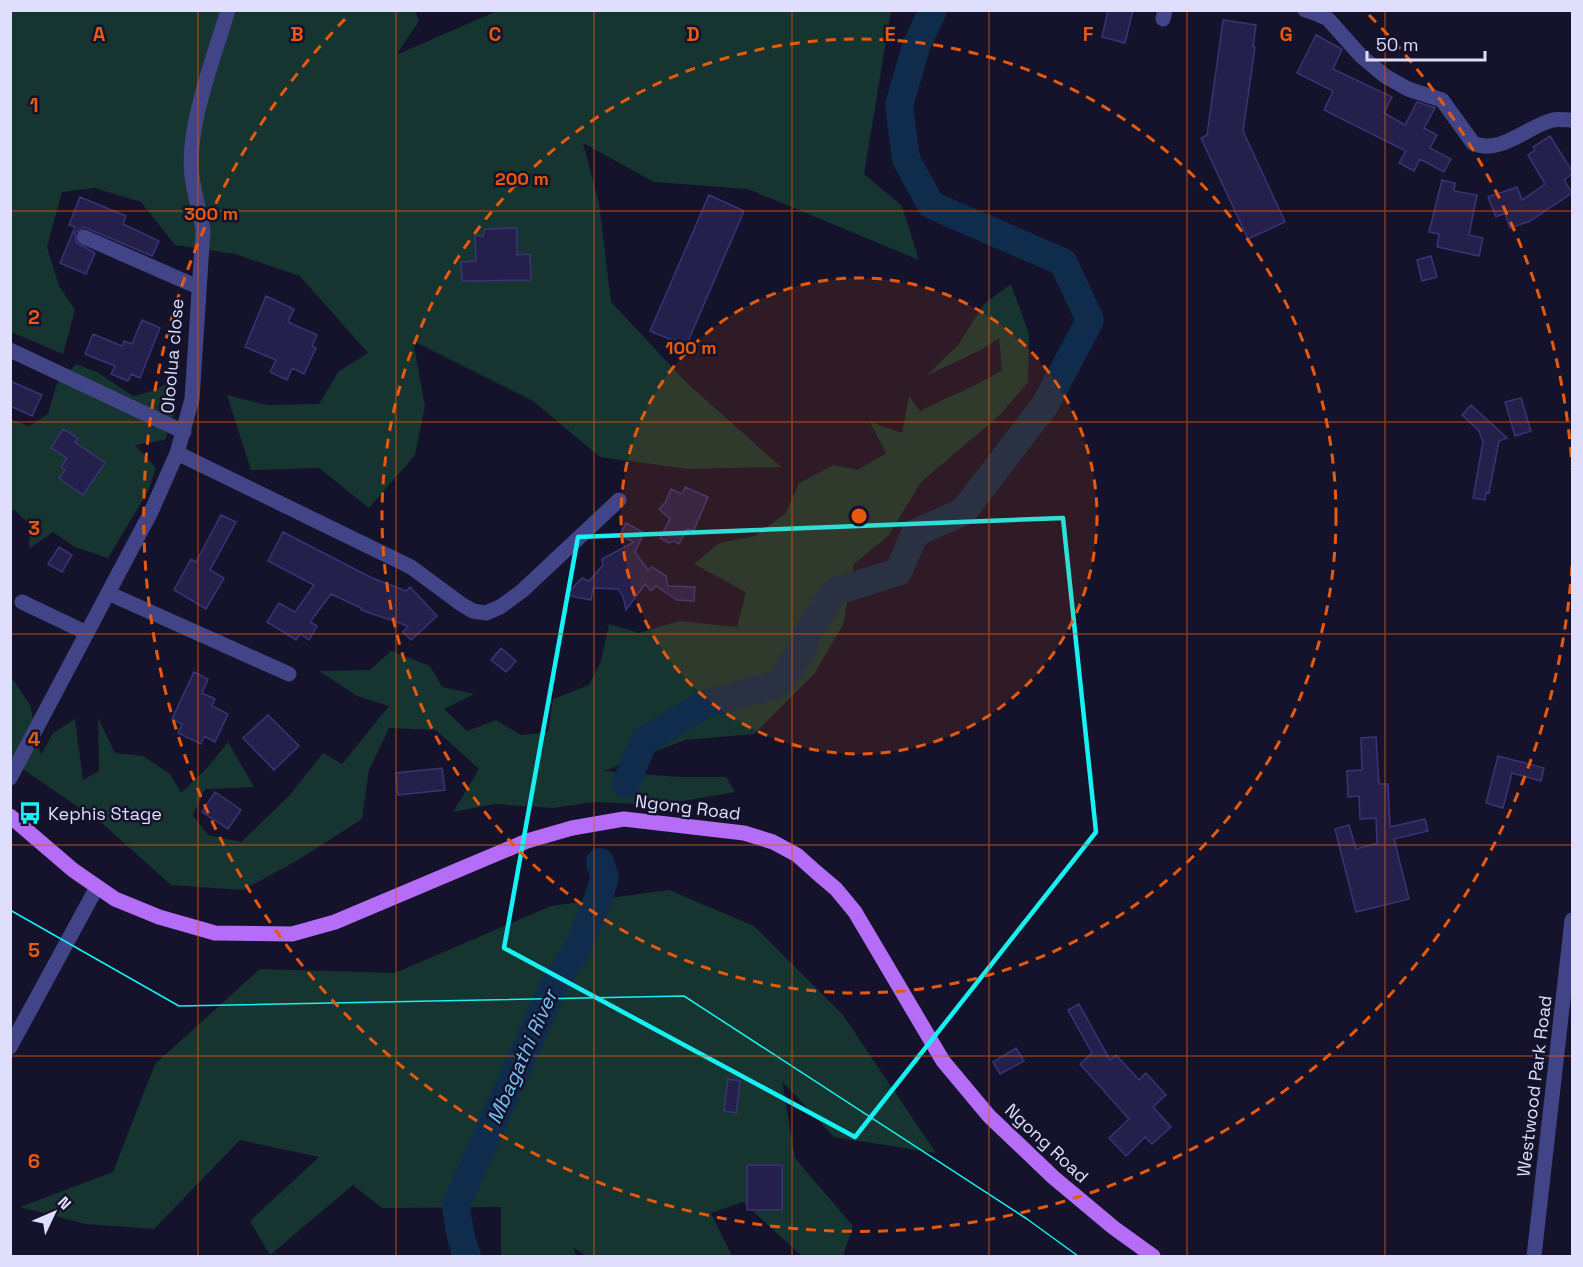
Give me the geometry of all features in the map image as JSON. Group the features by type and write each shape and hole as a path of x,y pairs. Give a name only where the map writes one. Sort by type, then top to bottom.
{"main road":[{"name":"Ngong Road","path":"10,816 73,870 115,899 159,917 215,933 292,934 335,921 527,841 572,828 624,819 744,833 773,842 797,855 823,877 855,912 944,1062 989,1116 1053,1177 1114,1228 1154,1257"}],"street":[{"name":"Oloolua close","path":"10,778 151,512 184,432 192,399 203,230 192,176 192,152 195,126 204,89 228,10"},
{"path":"1305,10 1328,19 1361,56 1385,76 1408,89 1442,100 1473,143 1480,146 1506,142 1553,120 1572,120"},
{"path":"84,237 198,287"},
{"path":"10,350 184,432"},
{"path":"177,453 411,567 461,604 473,611 486,613 500,608 522,591 619,500"},
{"path":"108,593 289,674"},
{"path":"22,602 87,633"},
{"path":"10,1047 97,887"},
{"name":"Westwood Park Road","path":"1534,1257 1572,920"}],"highlighted area":[{"path":"1063,518 1096,832 855,1137 504,948 578,537"}],"green space":[{"path":"10,11 415,11 419,21 396,55 497,11 891,11 864,174 902,206 919,260 748,189 654,182 583,143 599,203 611,302 688,384 781,467 688,469 600,457 533,401 413,341 425,406 415,455 369,508 319,468 251,470 227,395 267,405 319,404 338,372 368,353 300,276 235,254 175,245 141,202 94,188 62,192 47,247 59,286 75,310 63,354 11,332"},
{"path":"1011,284 1029,334 1028,382 1000,415 921,482 889,535 854,564 843,625 814,674 754,734 685,740 604,771 680,777 726,777 735,792 660,805 594,802 553,808 495,804 453,812 479,769 436,730 389,728 369,770 362,819 298,860 243,890 171,885 103,824 11,761 12,678 30,705 41,755 53,733 75,719 83,780 99,771 98,718 115,753 143,756 170,774 181,793 207,768 228,742 254,787 205,789 193,815 208,835 241,842 289,796 323,753 342,764 389,706 357,696 319,671 370,670 391,651 430,666 442,687 474,694 444,709 467,731 496,720 521,735 548,732 553,699 589,685 601,661 609,624 639,633 679,621 737,627 746,592 694,564 719,543 755,536 786,513 799,483 834,465 858,470 886,453 870,422 902,433 909,396 920,411 1002,370 999,338 981,350 926,376 958,345 984,304"},
{"path":"76,364 97,372 133,396 153,391 175,379 176,409 165,440 135,445 156,468 148,491 108,558 75,547 53,532 29,549 30,525 15,510 11,510 10,419 29,426 48,414 57,383"},
{"path":"669,890 754,926 843,1015 936,1153 834,1137 782,1081 795,1158 853,1226 843,1256 802,1256 743,1202 711,1213 732,1256 587,1256 574,1248 576,1256 501,1256 501,1207 382,1208 353,1185 270,1255 250,1221 319,1157 240,1140 154,1229 86,1224 20,1207 113,1172 155,1064 260,969 395,973 551,906"}],"building":[{"path":"1108,10 1133,10 1125,43 1102,37"},
{"path":"1223,20 1256,25 1243,131 1285,222 1248,239 1201,138 1207,135"},
{"path":"1316,35 1342,49 1333,69 1392,97 1384,113 1405,125 1417,102 1435,108 1424,128 1437,135 1430,148 1451,159 1444,172 1420,159 1414,171 1399,163 1406,151 1324,110 1333,91 1297,73"},
{"path":"1550,136 1572,171 1572,174 1564,180 1572,193 1530,221 1510,228 1505,213 1496,217 1488,197 1517,187 1522,200 1545,184 1528,155 1535,150 1533,147"},
{"path":"1442,180 1455,183 1454,191 1477,195 1469,235 1483,238 1479,256 1437,247 1439,234 1429,232"},
{"path":"709,195 744,211 686,346 650,331"},
{"path":"80,197 126,216 123,224 159,241 152,256 84,227 75,233 76,242 95,253 86,274 60,263 75,227 69,225"},
{"path":"517,228 517,255 530,254 531,280 462,281 461,262 476,261 475,235 483,236 485,229"},
{"path":"1431,256 1437,277 1422,281 1417,260"},
{"path":"266,296 294,309 288,322 317,335 312,346 316,348 304,374 292,368 287,380 270,372 276,360 245,347"},
{"path":"142,320 160,328 140,378 131,374 128,381 111,374 115,366 85,354 93,334 122,346 124,341 132,344"},
{"path":"10,381 42,395 32,416 10,406"},
{"path":"1521,398 1531,431 1515,436 1505,402"},
{"path":"1471,405 1507,438 1499,441 1489,493 1486,492 1485,500 1473,498 1483,442 1479,431 1462,415"},
{"path":"63,429 78,438 75,442 105,463 83,495 59,478 65,470 61,467 67,458 51,448"},
{"path":"685,487 708,497 694,530 687,529 679,544 674,541 669,543 660,538 670,519 659,509 665,503 671,489 682,494"},
{"path":"221,515 236,522 210,570 224,578 206,609 174,590 191,559 196,562"},
{"path":"626,523 644,533 635,552 648,570 652,567 666,576 668,586 695,587 694,601 677,600 656,586 651,591 645,584 626,610 623,596 618,589 593,588 591,600 566,595 582,578 589,581 603,565 602,559 634,542 620,535"},
{"path":"283,532 372,578 406,591 410,587 437,616 411,640 403,632 408,626 361,610 331,594 310,622 317,626 309,640 300,634 296,640 267,622 279,603 295,612 314,585 268,561"},
{"path":"59,547 72,555 62,572 48,564"},
{"path":"501,648 516,661 506,672 491,660"},
{"path":"194,672 208,679 202,693 215,699 212,706 228,714 215,742 204,736 201,744 178,733 182,724 172,719"},
{"path":"268,715 299,746 274,770 243,738"},
{"path":"1376,737 1379,784 1388,784 1390,827 1425,819 1428,831 1394,839 1409,899 1356,912 1335,829 1349,825 1356,849 1377,843 1376,818 1360,819 1359,796 1348,797 1347,771 1362,770 1361,738"},
{"path":"1498,756 1544,768 1541,781 1512,773 1503,808 1486,803"},
{"path":"442,768 445,790 398,795 396,773"},
{"path":"215,792 241,810 228,829 202,812"},
{"path":"1079,1004 1110,1060 1116,1055 1139,1080 1146,1073 1166,1095 1153,1107 1171,1127 1152,1144 1145,1137 1126,1156 1109,1138 1129,1119 1080,1064 1092,1053 1068,1010"},
{"path":"1016,1048 1024,1061 1000,1074 993,1062"},
{"path":"728,1079 740,1081 736,1113 724,1111"},
{"path":"747,1165 782,1165 782,1210 747,1210"}],"waterway":[{"path":"626,784 644,741 705,704 779,684 803,649 805,637 834,592 898,572 915,533 963,512 1045,405 1090,320 1063,262 931,205 906,159 899,105 917,44 933,10"},
{"name":"Mbagathi River","path":"467,1256 461,1239 456,1206 554,985 577,949 595,907 605,878 600,862"}],"tram line":[{"path":"10,910 179,1006 684,996 1027,1219 1078,1256"}],"place":[{"name":"Kephis Stage","path":"30,813"}]}
